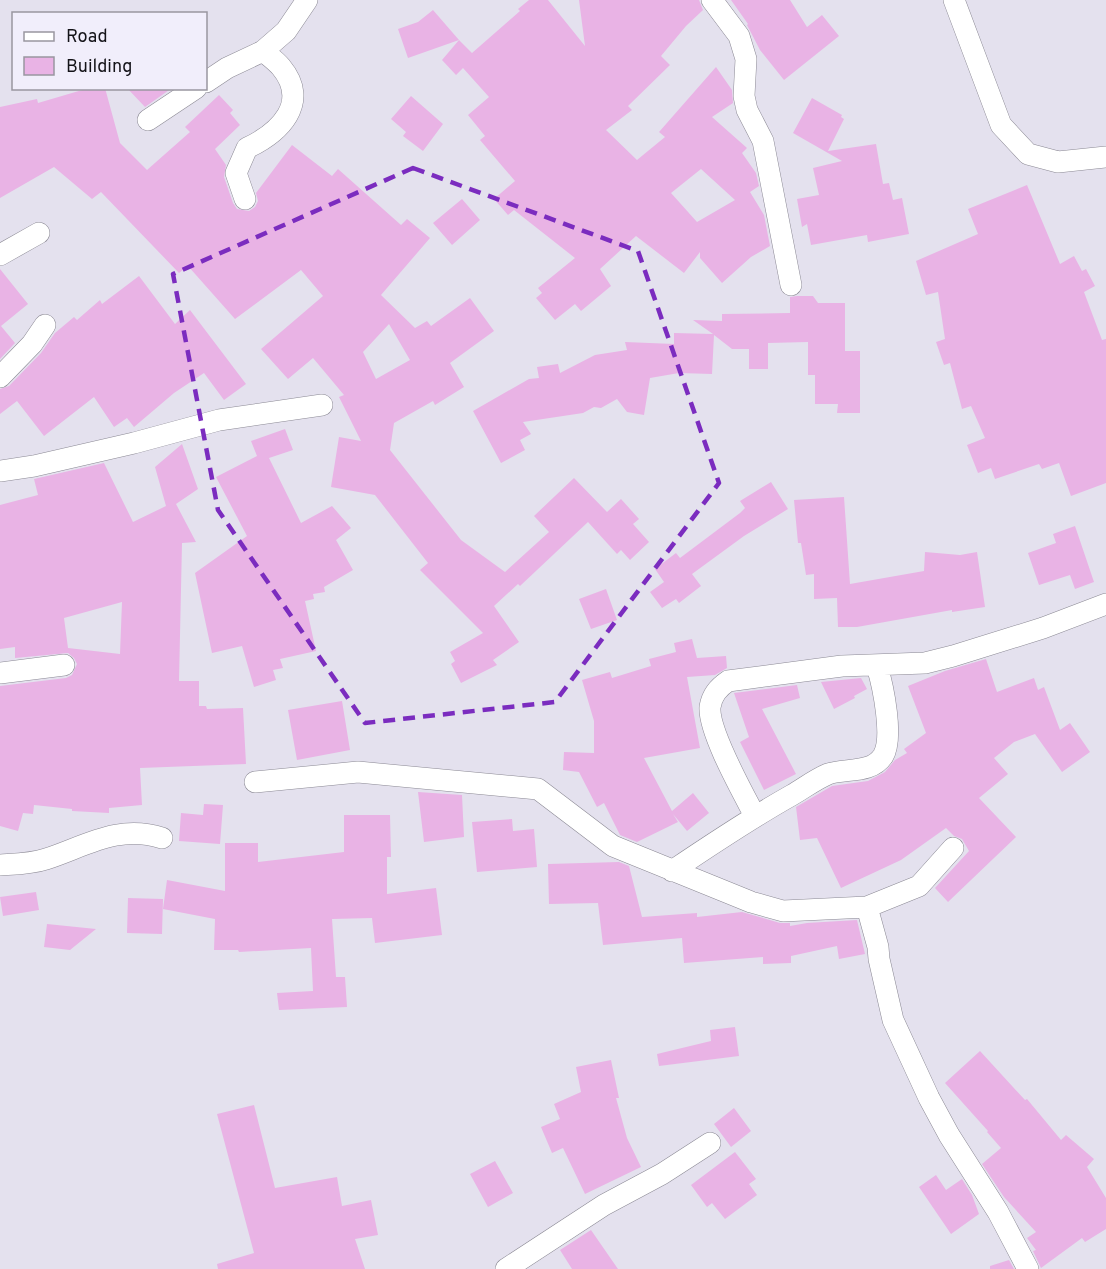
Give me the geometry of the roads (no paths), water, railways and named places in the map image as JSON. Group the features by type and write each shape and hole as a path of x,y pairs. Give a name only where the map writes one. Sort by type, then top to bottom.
{"street":[{"path":"207,81 226,68 263,51 286,31 307,0"},
{"path":"712,0 739,36 746,59 744,96 747,110 763,141 790,285"},
{"path":"954,0 1001,125 1028,154 1058,162 1106,157"},
{"path":"245,199 236,173 247,148 264,140 288,117 292,98 291,81 281,66 263,51"},
{"path":"148,120 193,90"},
{"path":"0,255 39,233"},
{"path":"0,377 32,344 45,325"},
{"path":"0,471 34,466 134,443 219,420 322,405"},
{"path":"755,816 727,760 711,721 710,708 714,694 720,687 737,679 842,666 925,663 1043,628 1106,604"},
{"path":"0,673 64,665"},
{"path":"672,871 755,816 828,774 866,768 879,760 887,744 884,694 877,666"},
{"path":"255,782 358,772 538,789 613,846 751,902 783,911 867,908 919,886 953,848"},
{"path":"0,865 44,860 116,834 150,834 162,838"},
{"path":"867,908 878,947 893,1020 949,1135 998,1212 1028,1269"},
{"path":"506,1269 604,1205 662,1174 710,1143"}]}
